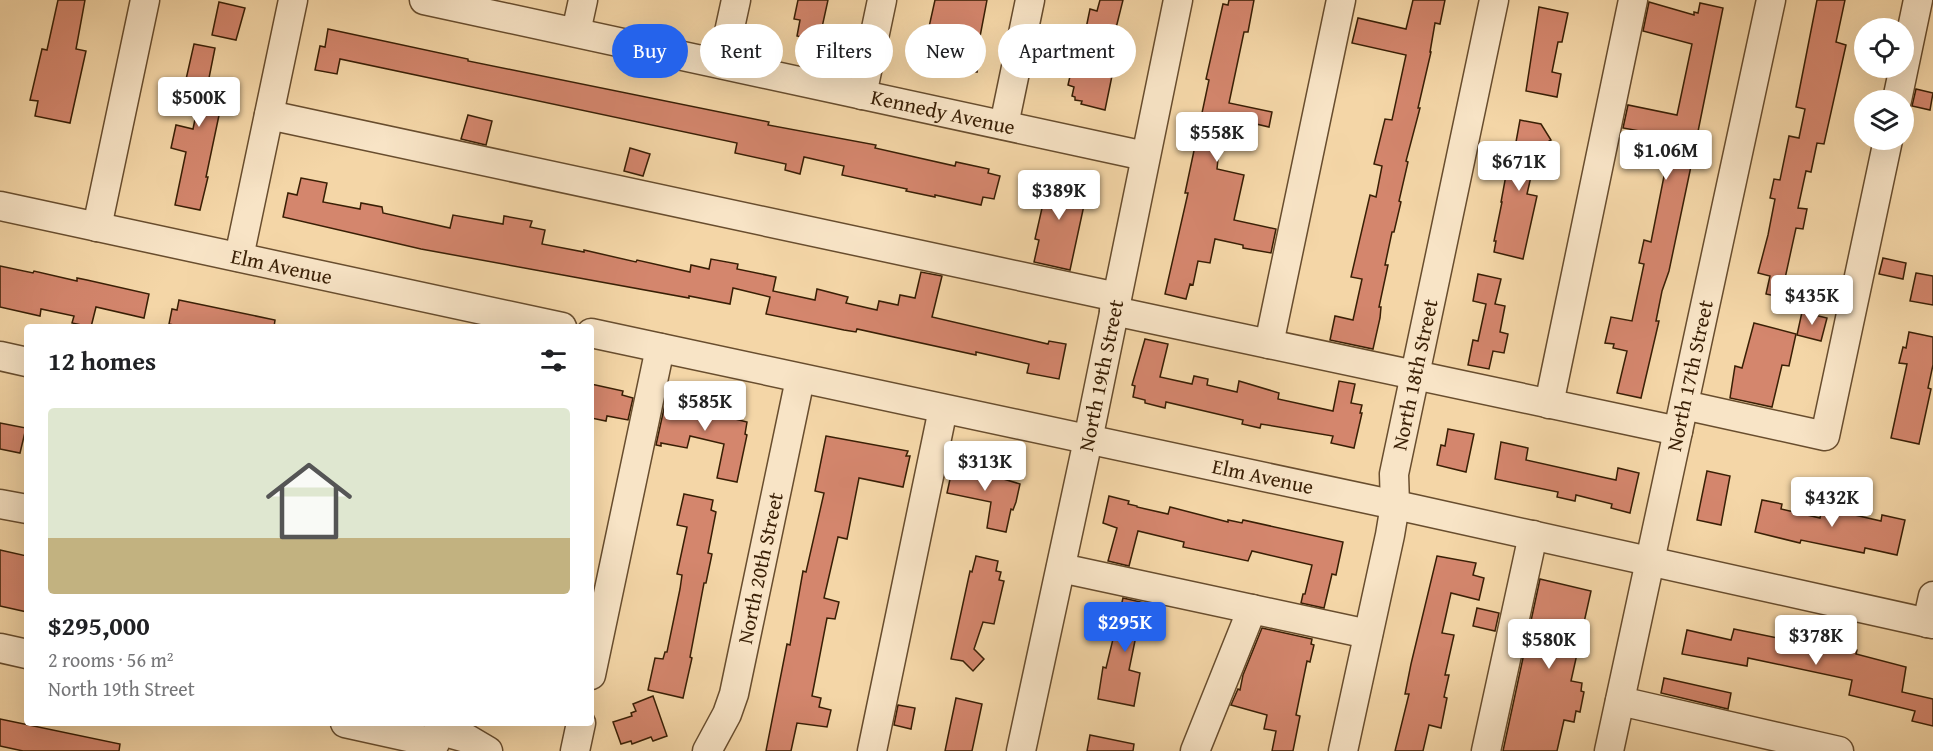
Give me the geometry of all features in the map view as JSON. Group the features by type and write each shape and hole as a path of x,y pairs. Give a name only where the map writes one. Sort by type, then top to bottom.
{"street":[{"path":"97,227 145,0"},
{"path":"239,257 293,0"},
{"path":"576,32 583,0"},
{"path":"731,24 736,0"},
{"path":"862,94 882,0"},
{"path":"1004,125 1030,0"},
{"name":"North 19th Street","path":"1021,751 1088,440 1178,0"},
{"path":"1269,344 1341,0"},
{"name":"North 18th Street","path":"1343,751 1395,505 1394,474 1494,0"},
{"path":"1549,404 1633,0"},
{"name":"North 17th Street","path":"1610,751 1771,0"},
{"path":"1899,90 1918,0"},
{"name":"Kennedy Avenue","path":"431,1 700,59"},
{"name":"Kennedy Avenue","path":"783,77 1145,156"},
{"path":"268,115 1115,304 1269,344 1549,404 1825,436 1886,150"},
{"name":"Elm Avenue","path":"0,206 239,257 530,324"},
{"name":"Elm Avenue","path":"594,334 1650,561 1931,614"},
{"path":"594,661 660,348"},
{"path":"0,356 24,361"},
{"name":"North 20th Street","path":"707,751 727,714 734,694 800,379"},
{"path":"872,751 943,409"},
{"path":"0,504 24,508"},
{"path":"1486,751 1533,535"},
{"path":"1060,568 1368,634"},
{"path":"1195,751 1252,609"},
{"path":"0,648 24,653"},
{"path":"1620,701 1839,751"},
{"path":"364,726 436,737 466,738 488,751"},
{"path":"575,751 580,726"}],"building":[{"path":"58,0 85,0 76,49 86,51 70,123 35,116 38,101 30,100 42,49 47,50"},
{"path":"798,0 828,0 823,24 799,24 800,20 794,19"},
{"path":"935,0 987,0 982,24 930,24"},
{"path":"1100,0 1123,0 1117,24 1087,24 1090,9 1097,11"},
{"path":"1229,0 1254,0 1248,32 1244,32 1229,103 1272,112 1269,127 1256,124 1255,127 1227,121 1225,131 1222,130 1216,159 1218,159 1217,169 1244,175 1234,220 1276,229 1271,253 1243,248 1243,245 1215,239 1210,263 1198,261 1193,285 1190,284 1186,299 1165,294 1188,193 1185,193 1209,80 1206,79 1223,4 1228,5"},
{"path":"1413,0 1445,0 1440,24 1435,23 1418,108 1420,108 1406,161 1408,162 1399,201 1401,202 1385,265 1388,265 1373,349 1330,340 1335,316 1353,320 1362,279 1351,277 1370,195 1376,197 1382,166 1374,164 1385,119 1392,120 1406,55 1352,43 1358,18 1406,29"},
{"path":"1817,0 1845,0 1836,42 1846,45 1824,144 1817,143 1811,172 1806,171 1798,208 1807,209 1803,229 1796,228 1784,283 1792,285 1789,299 1766,294 1770,276 1758,273 1775,199 1770,198 1774,179 1780,180 1789,136 1799,138 1805,109 1796,107"},
{"path":"219,2 245,8 236,40 212,35"},
{"path":"1649,2 1694,15 1694,12 1698,13 1700,3 1723,8 1641,398 1617,393 1627,351 1613,348 1614,344 1605,343 1611,317 1632,321 1644,264 1639,263 1644,240 1651,242 1666,166 1656,164 1662,135 1623,128 1628,105 1677,115 1692,44 1643,31"},
{"path":"1539,7 1568,13 1562,42 1558,42 1552,72 1561,74 1557,97 1526,91"},
{"path":"328,29 468,59 468,61 769,122 768,125 876,145 875,148 955,166 956,162 989,169 988,173 1000,176 994,199 983,197 981,205 906,191 907,189 842,175 844,166 804,157 800,174 785,170 786,164 735,153 737,143 340,59 337,74 315,70 320,46 325,47"},
{"path":"194,44 215,48 209,78 226,82 200,210 175,205 186,152 171,148 176,125 193,129 199,100 182,97"},
{"path":"1070,78 1112,78 1105,110 1081,104 1082,101 1075,100 1072,96 1074,87 1068,85"},
{"path":"1916,89 1933,93 1930,110 1914,106"},
{"path":"468,115 492,121 486,145 461,139"},
{"path":"1520,120 1541,124 1551,140 1543,145 1542,151 1537,150 1527,194 1537,196 1523,259 1494,252 1506,175 1508,176 1512,164"},
{"path":"630,148 650,154 643,176 624,171"},
{"path":"1041,174 1081,182 1078,194 1086,196 1070,270 1034,262 1039,240 1035,239 1045,195 1037,193"},
{"path":"301,178 327,183 323,202 360,209 361,203 382,207 383,213 450,228 453,215 503,224 504,216 532,221 530,227 545,230 542,244 584,252 584,250 636,262 637,260 690,272 691,265 709,269 711,259 738,264 737,269 776,277 773,291 815,300 817,289 848,297 846,303 877,310 879,301 898,305 900,295 915,298 921,272 942,276 932,317 1048,344 1049,341 1066,344 1059,379 1027,373 1029,364 976,352 976,355 857,329 856,332 766,314 770,297 733,288 730,304 689,296 689,298 421,249 283,217 288,193 297,195"},
{"path":"1883,258 1906,263 1903,279 1879,274"},
{"path":"0,266 77,281 77,278 149,294 144,318 96,307 92,324 72,323 74,316 41,309 40,316 0,307"},
{"path":"1916,273 1933,276 1933,305 1910,301"},
{"path":"1478,274 1501,279 1495,304 1505,306 1500,332 1508,334 1504,353 1493,351 1489,369 1468,365 1473,340 1478,341 1486,304 1473,301"},
{"path":"179,300 275,320 274,324 169,324 172,309 177,310"},
{"path":"1802,312 1827,318 1821,341 1797,335"},
{"path":"1754,323 1796,334 1789,366 1782,365 1772,407 1730,398 1735,366 1742,368"},
{"path":"1909,332 1933,337 1933,365 1928,388 1931,389 1919,444 1891,438 1907,364 1899,363 1903,347 1906,348"},
{"path":"1145,339 1168,344 1160,377 1192,384 1194,376 1208,379 1207,385 1237,392 1239,381 1279,393 1278,399 1333,411 1339,381 1355,384 1351,403 1362,405 1360,413 1362,413 1354,448 1331,443 1333,436 1261,424 1260,428 1242,424 1243,420 1166,402 1165,408 1133,397 1135,386 1132,385"},
{"path":"594,385 623,391 622,395 633,398 628,420 607,416 606,421 594,419"},
{"path":"667,395 692,401 691,405 736,416 735,419 747,422 745,434 747,435 737,482 717,478 724,444 690,436 687,448 661,443 661,446 656,445"},
{"path":"0,423 24,428 20,453 0,449"},
{"path":"1448,429 1474,434 1466,472 1437,465 1441,445 1445,446"},
{"path":"826,436 908,451 906,456 910,456 903,487 859,478 847,539 838,537 824,598 839,602 835,619 827,618 812,696 821,698 819,707 831,710 827,727 797,723 791,751 766,751 787,644 790,645 803,571 806,572 824,493 815,491"},
{"path":"1501,442 1528,448 1526,460 1616,480 1618,468 1639,473 1630,513 1611,508 1612,504 1576,495 1575,501 1557,497 1558,492 1495,479"},
{"path":"954,461 991,469 990,475 1020,484 1006,532 987,528 991,502 947,493"},
{"path":"1707,471 1730,476 1721,525 1697,520"},
{"path":"684,494 713,500 711,510 716,512 708,553 712,554 706,583 704,583 683,698 648,690 655,658 663,659 667,652 680,589 682,575 677,574 687,527 677,525"},
{"path":"1109,496 1129,501 1128,504 1137,507 1168,514 1170,507 1228,522 1228,520 1242,523 1243,520 1343,542 1336,575 1332,574 1324,608 1301,603 1312,565 1252,551 1248,561 1183,547 1184,542 1138,531 1129,566 1108,561 1117,528 1103,523"},
{"path":"1824,499 1852,505 1850,514 1881,521 1882,515 1905,520 1897,555 1865,548 1864,553 1801,540 1800,543 1755,532 1762,500 1782,504 1781,509 1820,518"},
{"path":"0,550 24,555 24,611 0,606"},
{"path":"976,556 998,561 996,571 1001,572 999,580 1004,581 994,624 983,622 974,649 984,659 973,671 963,661 951,659 970,571 972,572"},
{"path":"1437,556 1476,563 1473,575 1484,578 1479,600 1451,593 1442,633 1454,635 1445,675 1449,675 1441,728 1429,725 1423,751 1395,751 1409,694 1405,694 1411,664"},
{"path":"1540,579 1591,591 1571,681 1582,683 1581,691 1584,692 1580,712 1576,711 1574,722 1564,720 1557,751 1503,751"},
{"path":"1123,598 1158,606 1154,629 1138,626 1129,670 1140,673 1134,706 1098,699 1103,667 1106,668"},
{"path":"1477,608 1499,613 1495,631 1473,626"},
{"path":"1262,628 1312,639 1311,644 1314,645 1310,662 1307,661 1296,715 1300,716 1293,751 1272,751 1276,731 1264,729 1267,715 1231,705 1238,689 1240,690 1243,675"},
{"path":"1734,629 1826,650 1827,644 1857,650 1856,654 1906,667 1902,692 1933,699 1933,726 1912,721 1915,711 1849,695 1852,680 1748,658 1747,666 1682,654 1687,630 1731,640"},
{"path":"1664,678 1731,693 1728,709 1661,693"},
{"path":"653,696 667,736 653,741 651,737 632,744 631,741 621,744 613,722 632,716 631,713 636,711 633,704"},
{"path":"956,698 982,704 972,751 945,751"},
{"path":"898,705 915,708 911,729 894,725"},
{"path":"0,719 24,724 24,726 120,744 119,751 23,751 0,746"},
{"path":"1090,735 1134,744 1133,751 1087,751"}]}
